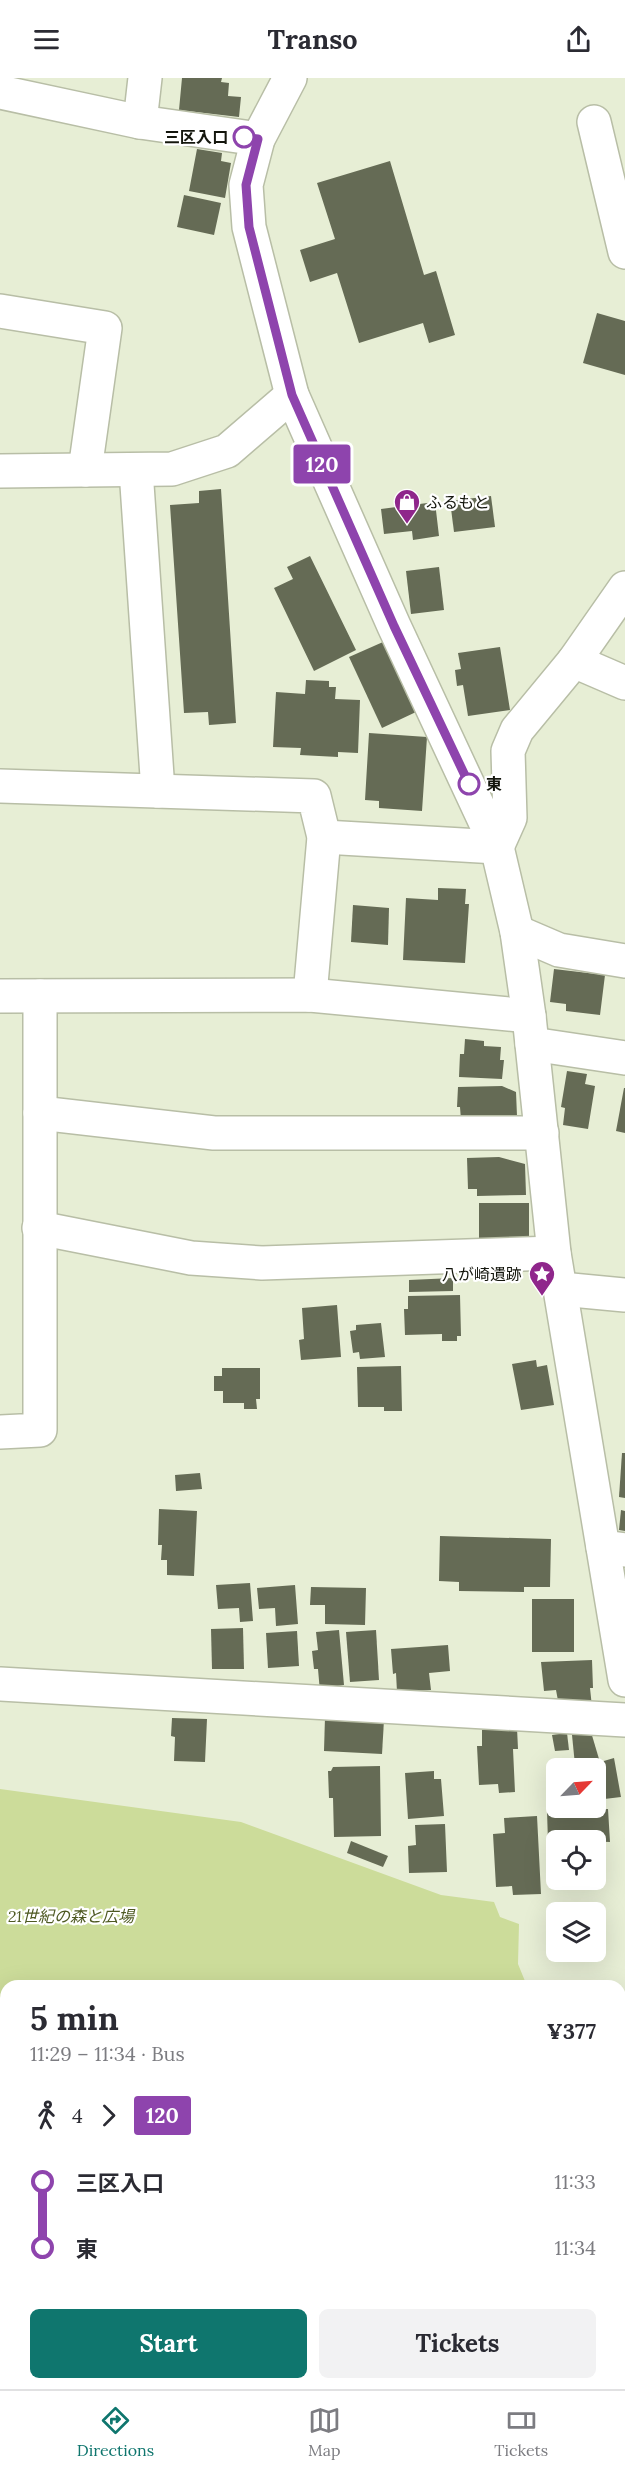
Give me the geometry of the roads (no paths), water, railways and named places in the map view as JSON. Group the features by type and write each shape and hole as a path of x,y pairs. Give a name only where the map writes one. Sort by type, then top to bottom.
{"street":[{"path":"140,122 146,78"},
{"path":"290,78 258,139 246,185 249,227 292,395 389,616 497,847 517,932 531,1030 554,1253 614,1548 625,1680"},
{"path":"0,92 140,122 258,139"},
{"path":"594,122 625,252"},
{"path":"0,311 105,328 85,470"},
{"path":"0,471 172,469 227,451 292,395"},
{"path":"136,470 158,791"},
{"path":"497,847 510,818 508,751 517,730 574,661 625,588"},
{"path":"574,661 625,683"},
{"path":"0,786 314,796 324,837 310,995"},
{"path":"324,837 497,847"},
{"path":"517,932 559,950 625,961"},
{"path":"0,996 310,995 531,1030 625,1058"},
{"path":"0,1432 40,1430 40,996"},
{"path":"40,1113 214,1133 542,1133"},
{"path":"39,1228 191,1257 262,1263 554,1253"},
{"path":"561,1289 625,1295"},
{"path":"0,1684 625,1720"}],"place":[{"name":"三区入口","path":"244,137"},
{"name":"ふるもと","path":"407,525"},
{"name":"東","path":"469,784"},
{"name":"八が崎遺跡","path":"542,1297"}],"park label":[{"name":"21世紀の森と広場","path":"71,1916"}]}
